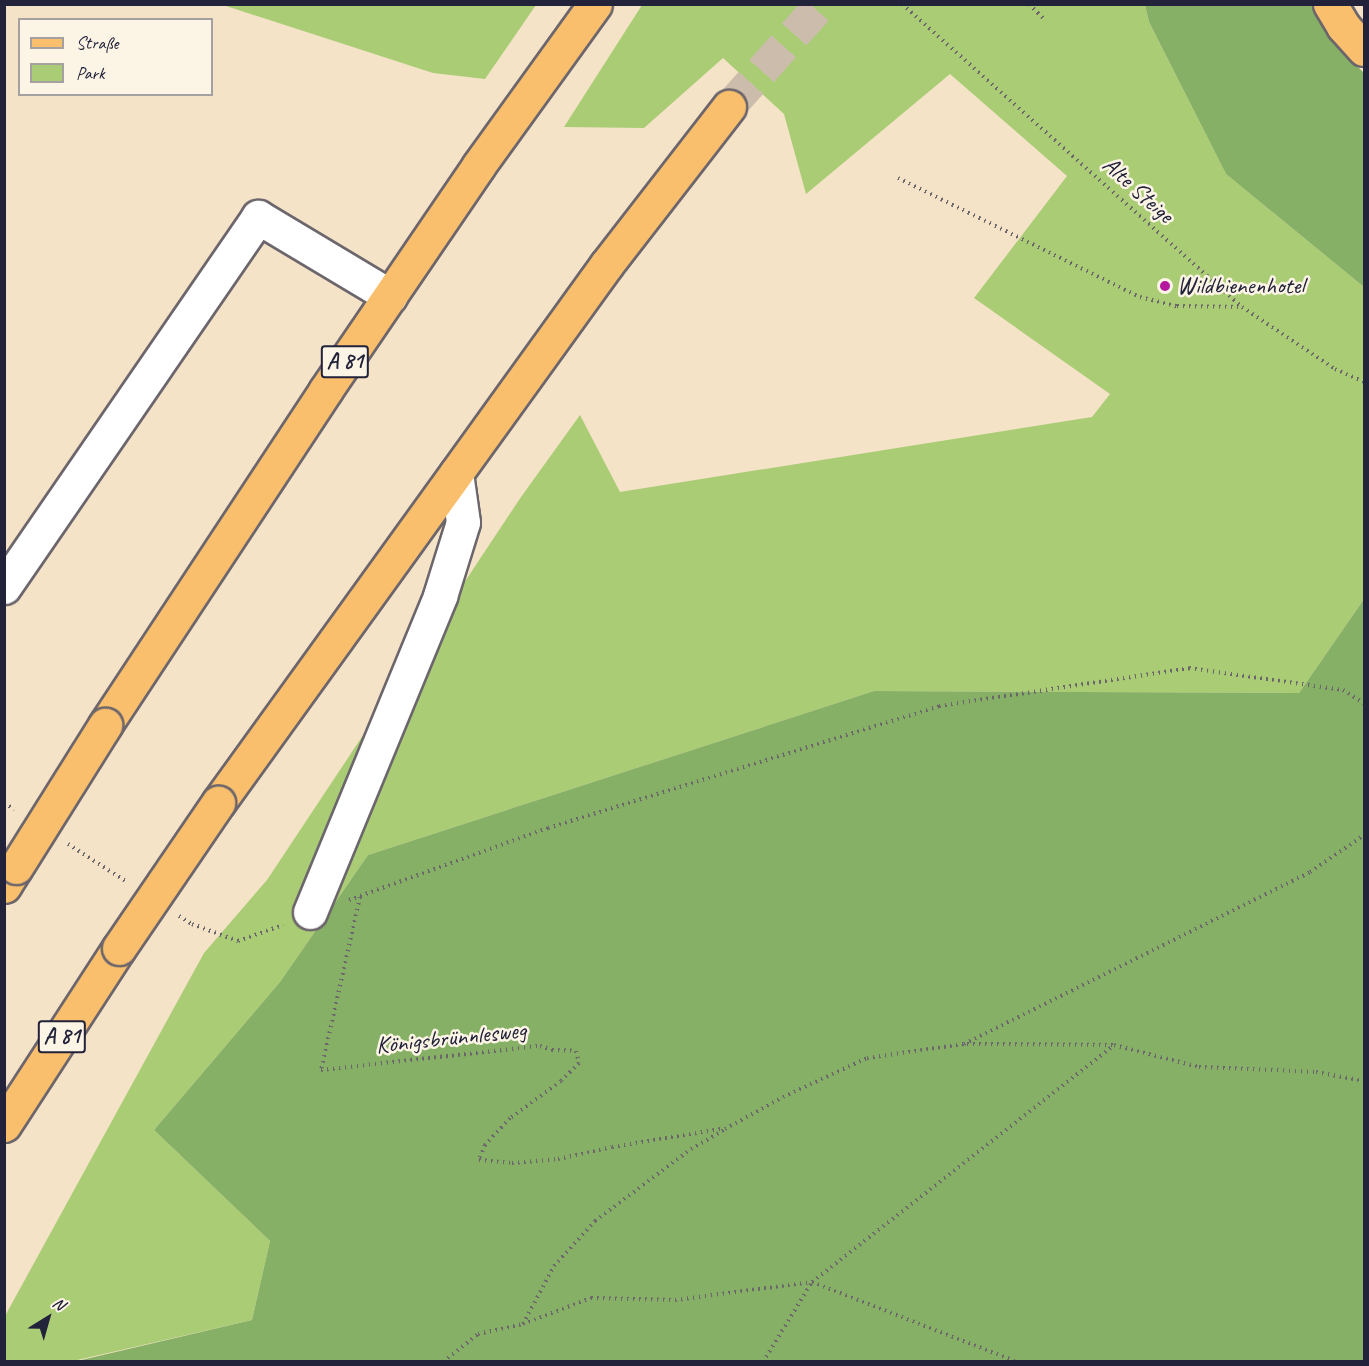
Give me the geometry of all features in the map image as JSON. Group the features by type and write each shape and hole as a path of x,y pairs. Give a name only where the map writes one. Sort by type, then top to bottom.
{"main road":[{"name":"A 81","path":"10,876 105,726 390,296 478,165 595,4"},
{"path":"1330,4 1343,26 1365,49"},
{"name":"A 81","path":"4,1125 119,948 218,803 614,254 729,107"}],"lane":[{"path":"4,587 258,217 390,296"},
{"path":"310,912 440,596 463,522 456,473"}],"path":[{"name":"Alte Steige","path":"902,4 1242,307 1335,369 1365,382"},
{"path":"1029,4 1045,20"},
{"path":"897,178 1140,297 1177,306 1242,307"},
{"name":"Königsbrünnlesweg","path":"725,1129 612,1147 558,1159 512,1163 479,1160 485,1145 510,1118 561,1081 579,1063 576,1051 552,1050 540,1046 321,1070 360,897 548,828 939,706 1189,668 1343,690 1365,702"},
{"path":"964,1044 1032,1008 1310,872 1365,835"},
{"path":"523,1324 554,1266 595,1221 691,1149 783,1097 867,1058 964,1044 1114,1045 1199,1067 1316,1072 1365,1081"},
{"path":"763,1362 812,1282 1114,1045"},
{"path":"443,1362 478,1334 523,1324 591,1298 675,1300 764,1286 812,1282 1017,1362"}],"green space":[{"path":"223,5 536,5 485,79 433,73"},
{"path":"642,5 1145,5 1149,22 1226,174 1364,287 1364,599 1299,693 874,691 368,855 280,982 154,1130 270,1241 252,1320 73,1361 5,1362 5,1316 204,953 267,880 521,497 580,415 620,492 1092,417 1110,394 974,298 1067,176 950,74 806,194 784,114 723,58 644,128 564,127"},
{"path":"1145,5 1314,5 1364,73 1364,287 1226,174 1149,22"},
{"path":"1364,599 1364,1361 73,1362 252,1320 270,1241 154,1130 280,982 368,855 874,691 1299,693"}],"tunnel":[{"path":"729,107 821,4"}],"place":[{"name":"Wildbienenhotel","path":"1165,286"}]}
